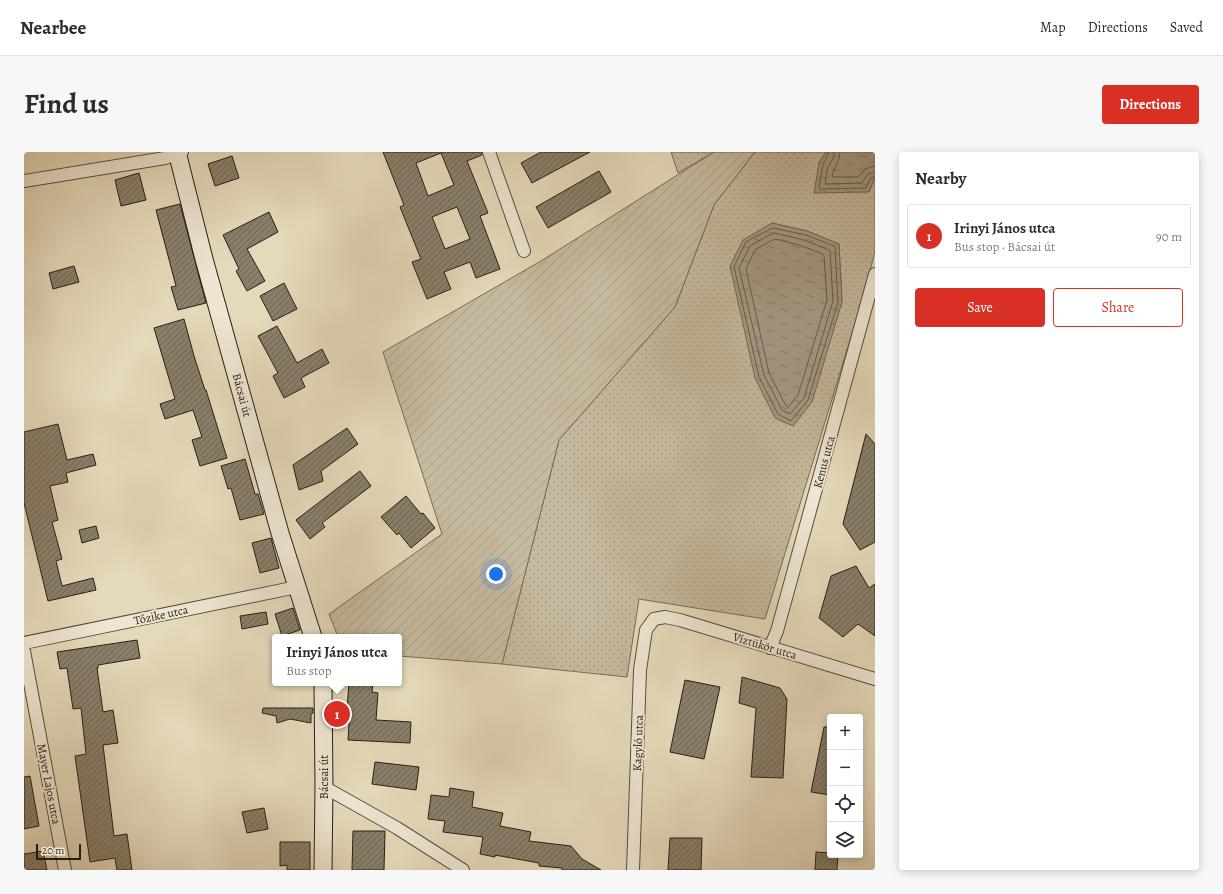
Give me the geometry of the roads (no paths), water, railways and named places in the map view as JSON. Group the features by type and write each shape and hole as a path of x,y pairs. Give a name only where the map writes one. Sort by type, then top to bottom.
{"main road":[{"name":"Bácsai út","path":"179,153 204,259 264,479 312,634"},
{"name":"Bácsai út","path":"323,686 323,870"}],"street":[{"path":"489,152 524,251"},
{"path":"24,181 165,158 179,153"},
{"name":"Kenus utca","path":"770,648 778,631 875,274"},
{"name":"Tőzike utca","path":"24,643 297,587"},
{"name":"Víztükör utca","path":"654,619 665,617 680,620 875,679"},
{"name":"Kagyló utca","path":"633,870 640,670 646,630 654,619"},
{"name":"Mayer Lajos utca","path":"24,651 65,870"},
{"path":"324,787 397,828 463,870"}],"water":[{"path":"826,152 875,152 875,177 869,192 814,193 819,163"},
{"path":"772,223 807,231 839,244 842,302 812,402 793,426 775,418 755,378 730,266 743,240"}],"place":[{"name":"Irinyi János utca","path":"337,714"}]}
